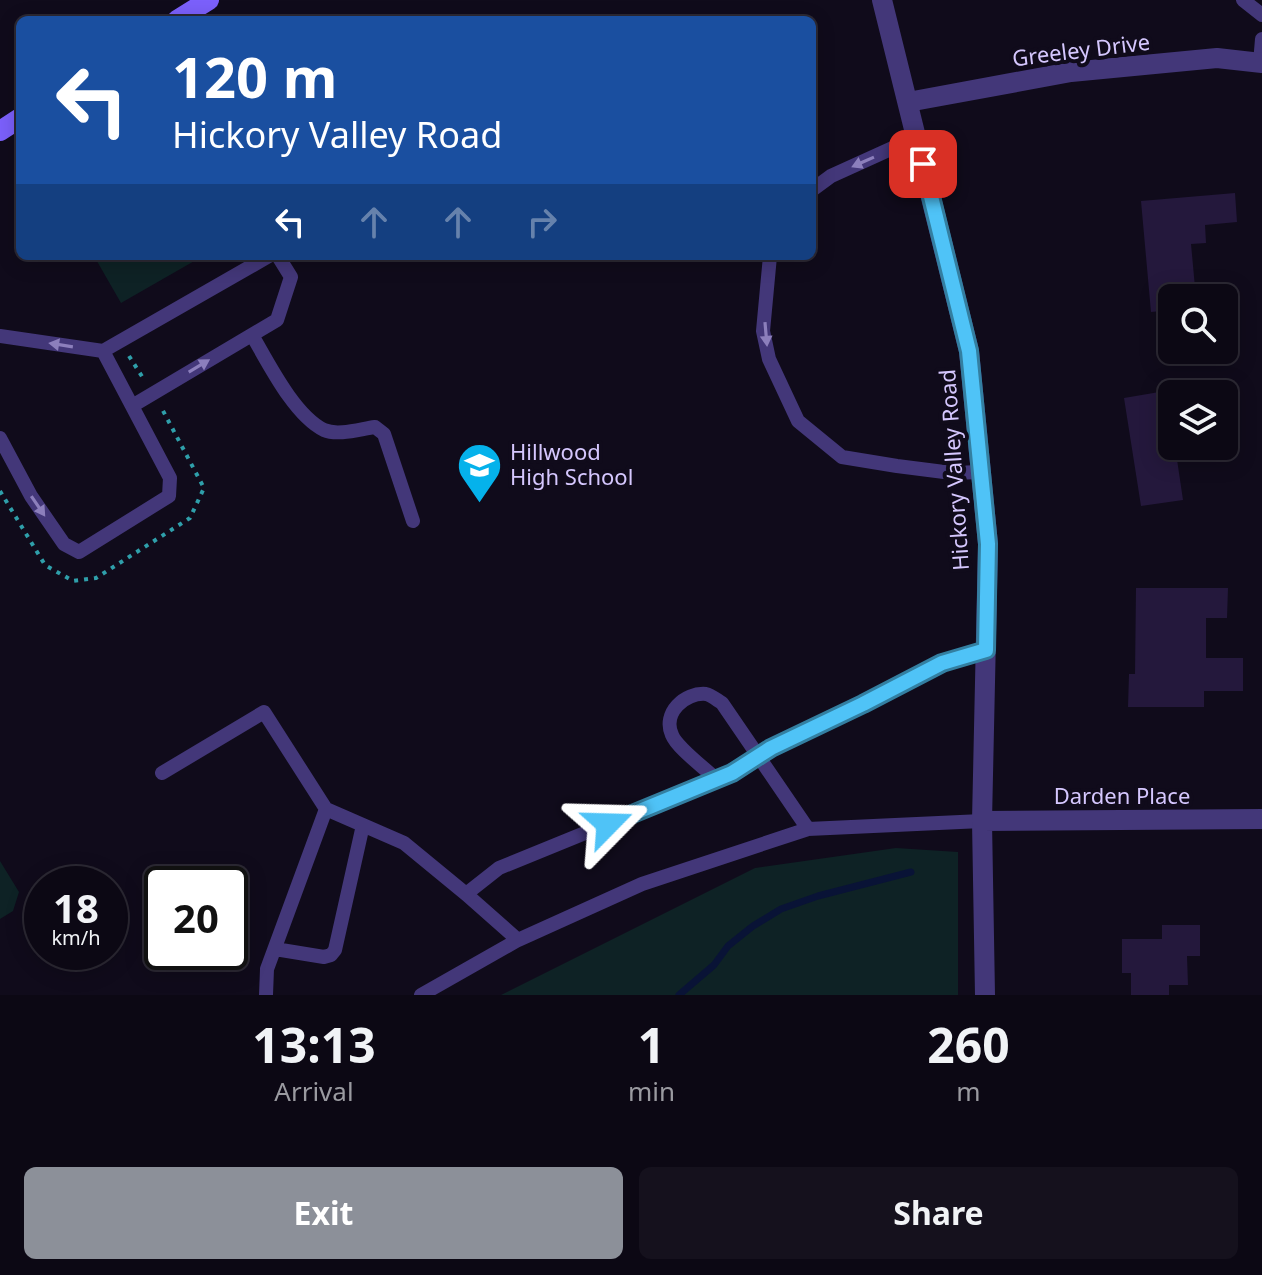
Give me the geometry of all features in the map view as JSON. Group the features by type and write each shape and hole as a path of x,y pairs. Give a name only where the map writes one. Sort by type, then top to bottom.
{"street":[{"path":"183,16 209,0"},
{"name":"Hickory Valley Road","path":"882,0 969,351 988,544 982,821 985,995"},
{"name":"Greeley Drive","path":"908,102 1071,72 1217,58 1261,63"},
{"name":"Darden Place","path":"982,821 1262,819"}],"lane":[{"path":"1243,0 1262,15"},
{"path":"1261,63 1262,39"},
{"path":"816,187 831,176 917,137"},
{"path":"0,336 103,351 262,260"},
{"path":"132,406 277,320 291,277 280,260"},
{"path":"770,260 763,331 769,359 798,421 842,457 952,473 980,472"},
{"path":"252,335 302,412 326,431 375,427 384,434 413,521"},
{"path":"0,438 31,496 64,544 79,552 169,496 170,478 103,351"},
{"path":"466,894 499,868 717,780 771,748 942,663 986,650"},
{"path":"717,780 672,735 670,718 678,703 692,696 708,694 722,703 808,829"},
{"path":"162,773 264,712 326,809 404,843 518,940"},
{"path":"266,995 267,969 326,809"},
{"path":"421,995 518,940 642,884 808,829 982,821"},
{"path":"275,949 324,957 335,950 363,825"}],"path":[{"path":"129,356 147,384"}],"green space":[{"path":"96,260 196,260 121,303"},
{"path":"896,848 958,852 958,995 501,995 755,868"},
{"path":"0,861 19,892 13,911 0,919"}],"building":[{"path":"1235,193 1237,222 1205,225 1206,243 1191,244 1195,284 1158,284 1158,311 1151,312 1141,201"},
{"path":"1158,392 1158,460 1177,460 1183,500 1141,506 1124,398"},
{"path":"1136,588 1228,588 1227,618 1206,618 1206,658 1243,658 1243,691 1204,691 1204,707 1128,707 1129,674 1135,674"},
{"path":"1162,925 1200,925 1200,956 1187,956 1188,985 1169,985 1169,995 1131,995 1131,973 1122,973 1122,939 1162,939"}],"waterway":[{"path":"679,995 714,965 728,946 781,909 911,872"}],"place":[{"name":"Hillwood High School","path":"479,504"}],"route":[{"path":"608,824 732,773 771,748 942,663 986,650 988,544 969,351 923,164"}]}
